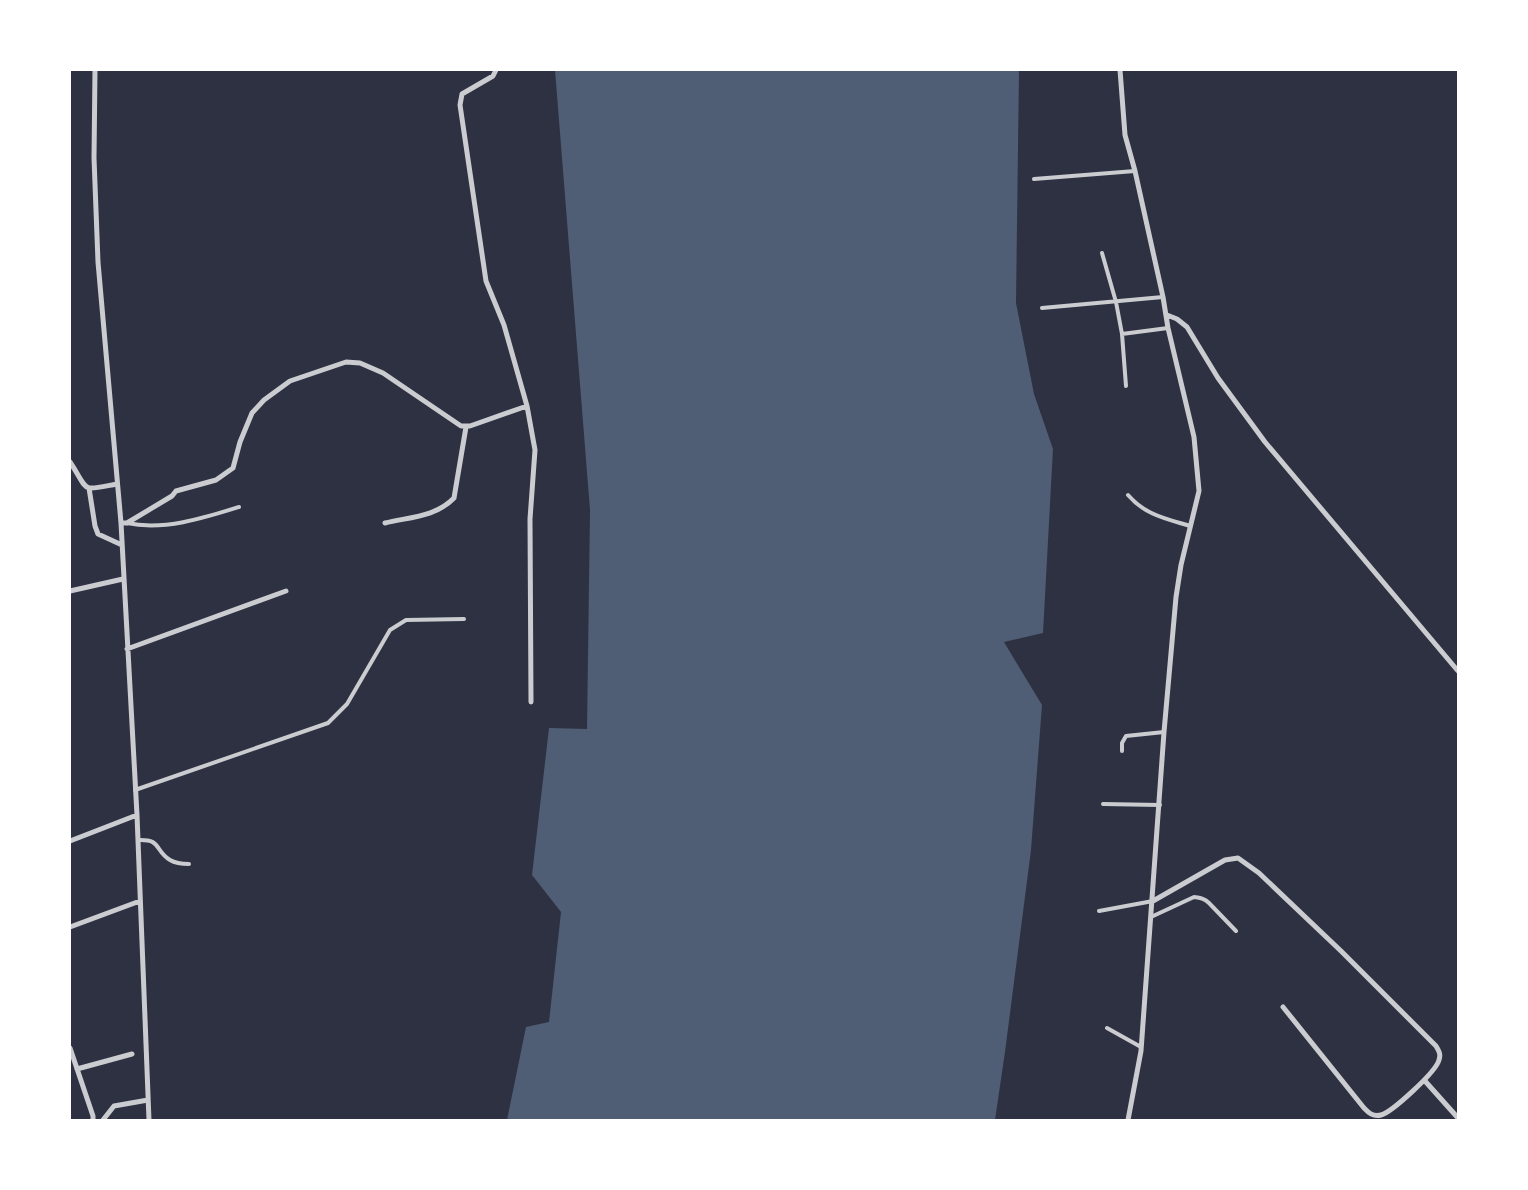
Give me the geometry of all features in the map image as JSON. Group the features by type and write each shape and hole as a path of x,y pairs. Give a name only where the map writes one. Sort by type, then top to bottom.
{"street":[{"path":"95,70 94,158 98,262 117,484 124,523 122,545 138,840 149,1120"},
{"path":"496,70 493,76 462,94 460,105 486,281 504,324 527,406 535,450 530,519 531,702"},
{"path":"1120,70 1125,135 1135,172 1163,297 1168,328 1194,437 1198,498 1181,565 1176,597 1141,1047 1128,1120"},
{"path":"1166,315 1177,319 1187,327 1218,378 1260,435 1458,671"},
{"path":"124,523 173,495 176,491 216,480 231,470 240,442 256,408 290,381 337,364 354,361 379,371 455,423 466,427 527,406"},
{"path":"385,523 429,514 446,505 454,498 466,427"},
{"path":"70,462 81,482 89,488 117,484"},
{"path":"89,488 98,534 122,545"},
{"path":"70,590 124,579"},
{"path":"127,649 286,590"},
{"path":"70,841 136,814"},
{"path":"1152,901 1225,860 1232,858 1241,859 1259,872 1436,1046 1440,1058 1438,1065 1425,1080 1384,1114 1374,1115 1369,1113 1283,1007"},
{"path":"70,926 140,901"},
{"path":"70,1048 93,1116 92,1120"},
{"path":"77,1069 132,1054"},
{"path":"1425,1080 1458,1118"},
{"path":"103,1120 114,1106 148,1100"}],"lane":[{"path":"1034,179 1135,172"},
{"path":"1102,253 1116,302 1122,334 1126,386"},
{"path":"1042,308 1163,297"},
{"path":"1122,334 1168,328"},
{"path":"1128,495 1140,507 1157,517 1190,526"},
{"path":"124,523 140,525 187,522 239,507"},
{"path":"135,790 328,723 347,704 390,630 406,620 464,619"},
{"path":"1122,752 1122,743 1126,736 1164,732"},
{"path":"1104,804 1160,805"},
{"path":"138,840 153,842 168,859 180,864 189,864"},
{"path":"1152,916 1194,897 1205,899 1209,902 1236,931"},
{"path":"1099,911 1152,901"},
{"path":"1107,1028 1141,1047"}],"water":[{"path":"555,70 1019,70 1016,303 1034,394 1053,449 1043,633 1004,642 1042,705 1031,850 995,1120 507,1120 526,1027 549,1022 561,912 532,875 549,728 587,729 590,510"}]}
